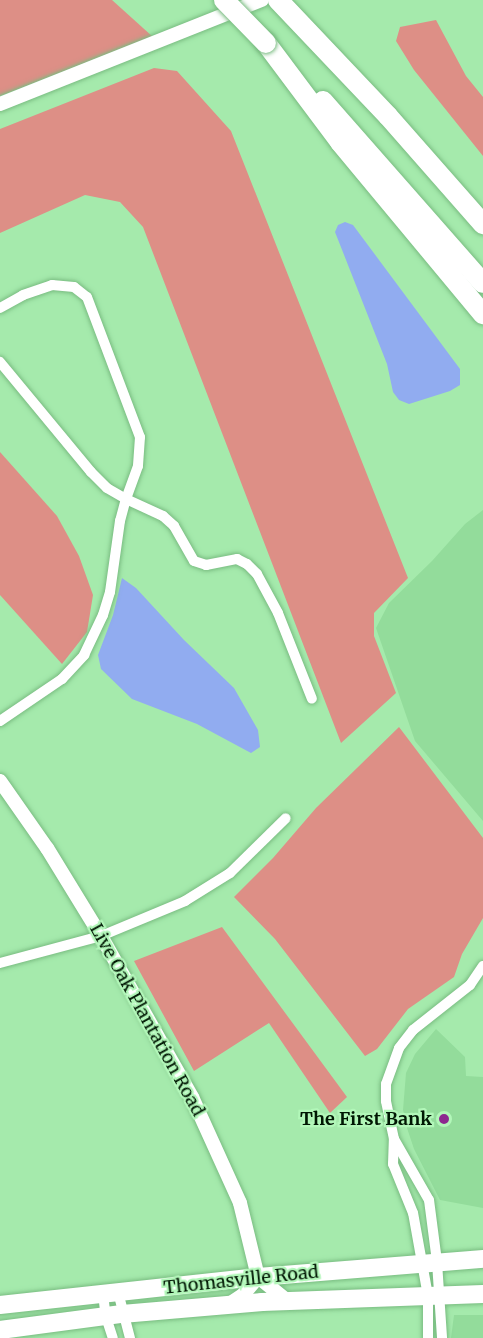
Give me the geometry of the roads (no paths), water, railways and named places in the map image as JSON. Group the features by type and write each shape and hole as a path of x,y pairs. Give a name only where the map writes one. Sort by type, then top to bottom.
{"highway":[{"path":"224,0 370,153 483,283"},
{"path":"279,0 483,208"},
{"path":"266,43 340,142 483,314"},
{"path":"361,86 483,224"}],"main road":[{"name":"Thomasville Road","path":"0,1305 258,1277 483,1258"},
{"name":"Thomasville Road","path":"0,1330 114,1315 226,1305 483,1294"}],"street":[{"path":"0,104 262,0"},
{"path":"0,308 23,295 52,285 74,287 87,297 140,437 138,466 120,521 110,592 88,647 62,679 0,721"},
{"path":"0,362 91,472 107,488 163,516 174,526 194,561 206,565 237,560 247,564 257,574 278,613 312,699"},
{"name":"Live Oak Plantation Road","path":"0,781 47,848 101,936 211,1135 240,1203 258,1277"},
{"path":"0,963 101,936 153,916 208,887 249,856 286,818"},
{"path":"428,1338 434,1295 430,1262 412,1207 393,1164 393,1139 386,1101 386,1084 399,1048 413,1030 470,985 483,966"},
{"path":"393,1139 429,1200 430,1262 442,1338"},
{"path":"226,1305 243,1295 258,1277 265,1286 288,1301"},
{"path":"111,1293 114,1315 113,1338"},
{"path":"111,1293 114,1315 130,1338"}],"water":[{"path":"345,222 353,225 460,369 460,385 450,391 409,404 399,400 393,392 387,364 335,232 338,225"},
{"path":"122,578 136,588 184,640 234,688 258,730 260,747 251,753 197,724 132,699 101,669 98,655 113,615"}],"place":[{"name":"The First Bank","path":"444,1119"}]}
